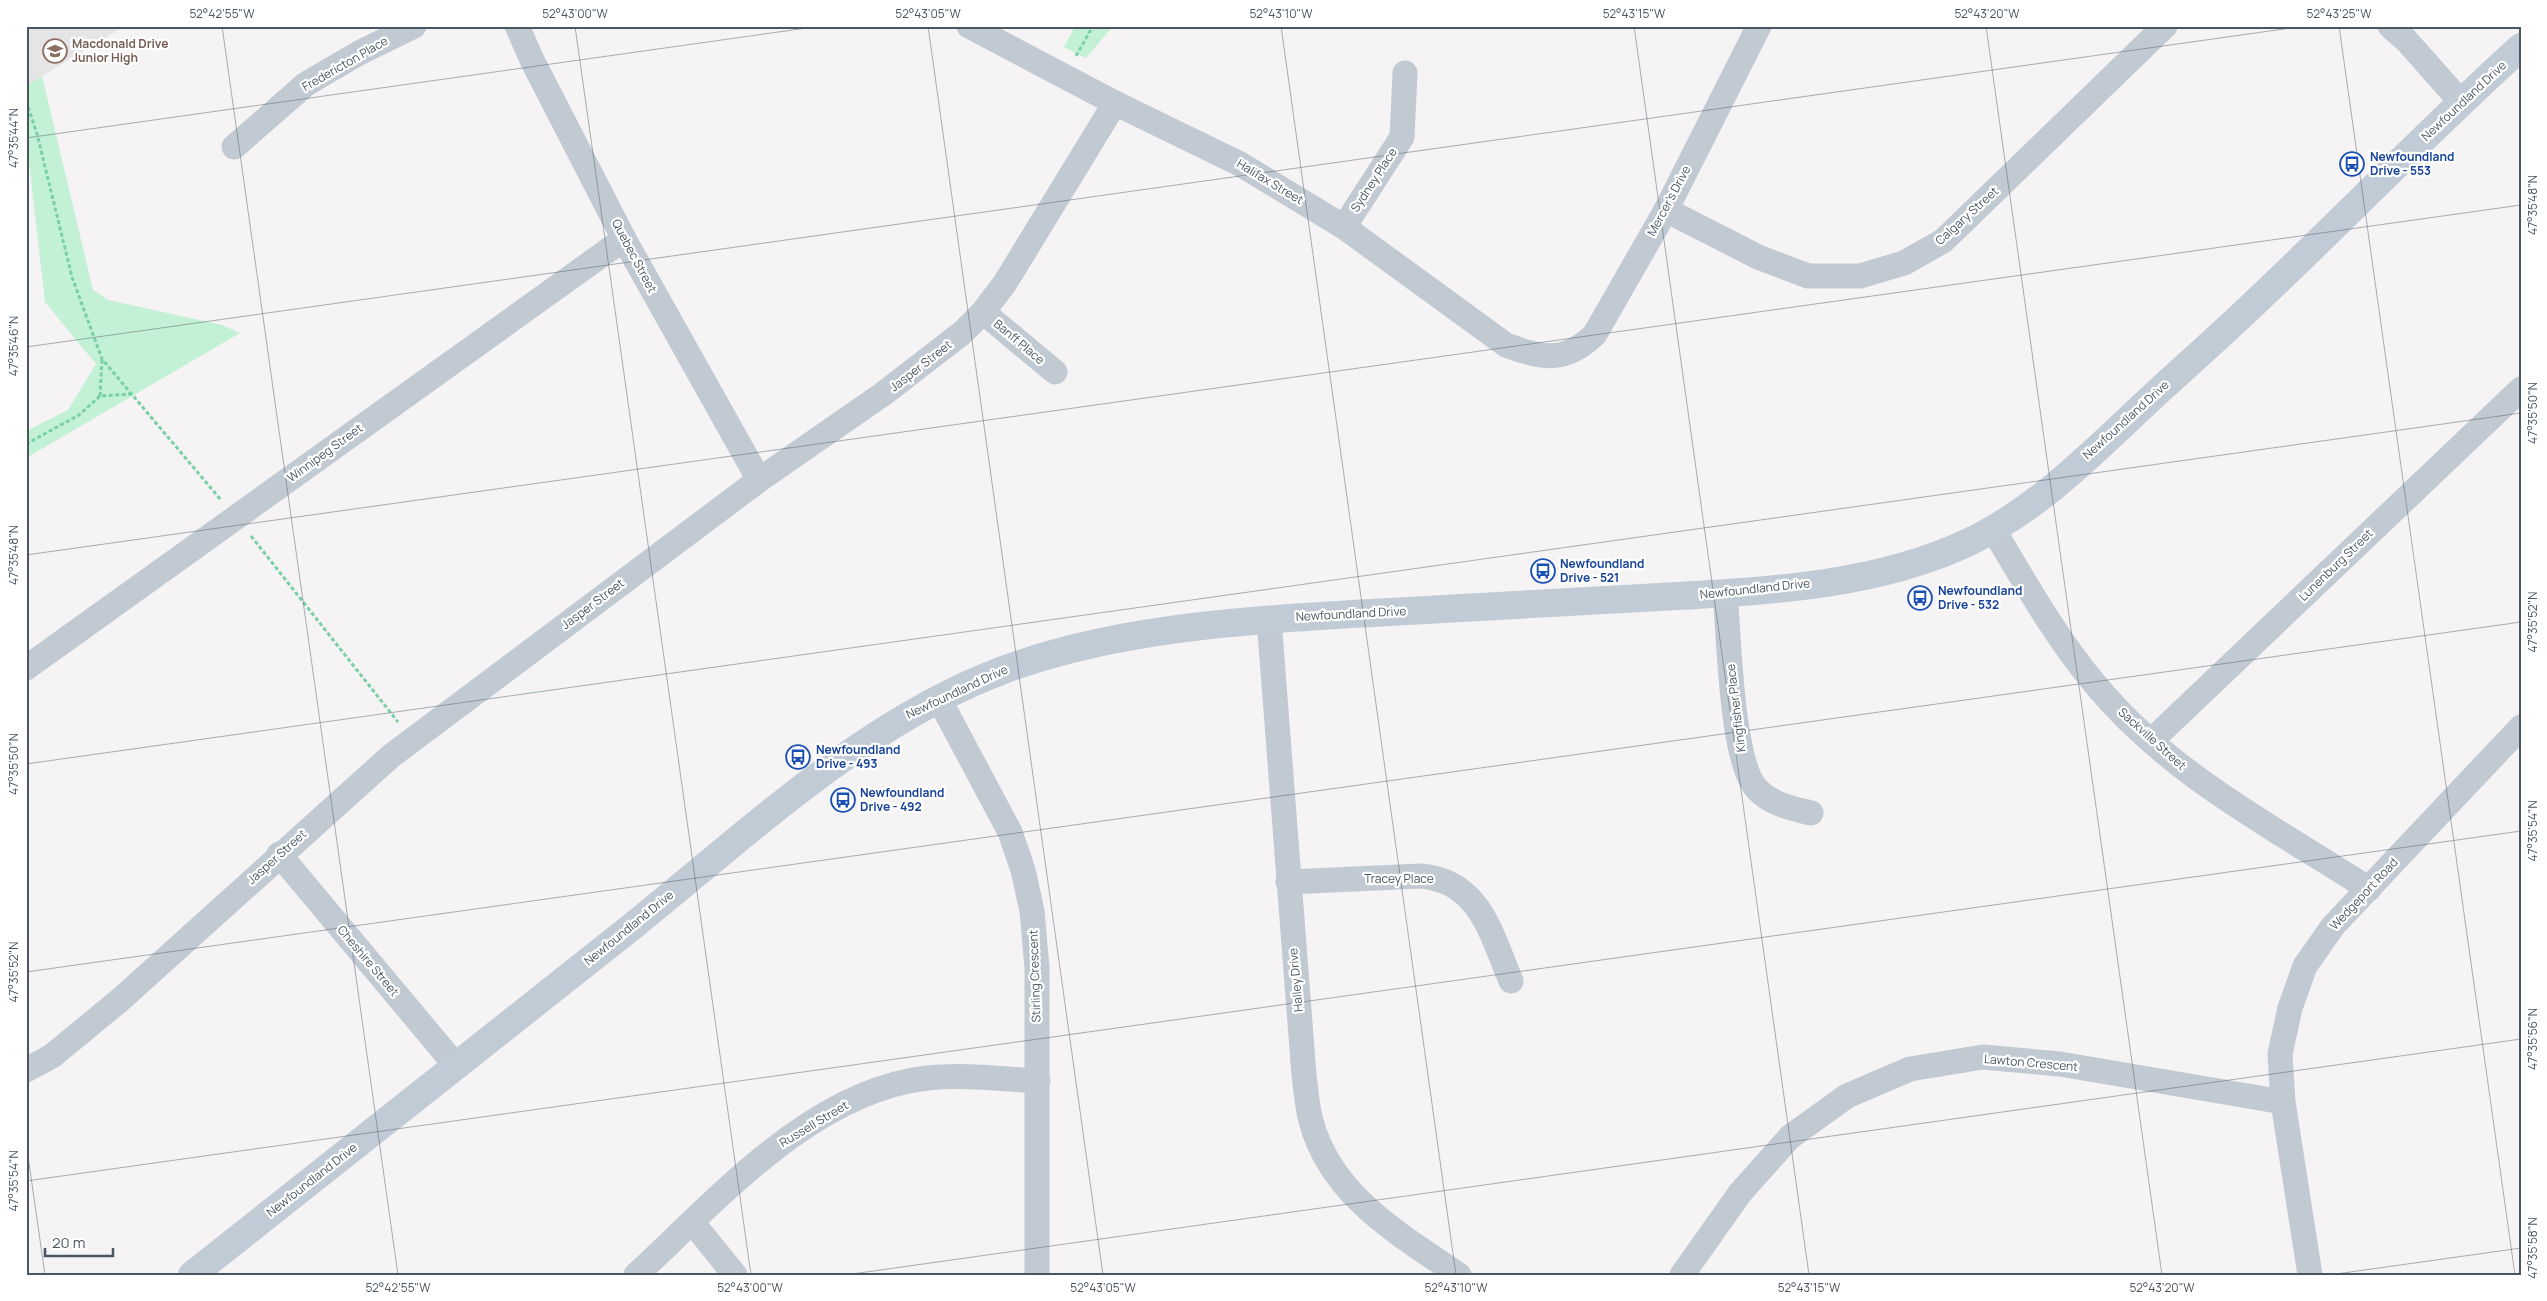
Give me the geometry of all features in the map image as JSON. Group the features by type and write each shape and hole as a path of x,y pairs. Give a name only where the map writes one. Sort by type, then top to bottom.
{"street":[{"name":"Fredericton Place","path":"234,147 306,84 359,53 414,26"},
{"name":"Quebec Street","path":"517,26 532,60 624,239 759,480"},
{"name":"Halifax Street","path":"969,26 1115,103 1240,164 1344,227 1506,346 1531,355 1557,357"},
{"name":"Mercer's Drive","path":"1557,357 1581,347 1595,334 1666,210 1759,26"},
{"name":"Calgary Street","path":"1666,210 1758,258 1808,276 1860,276 1904,263 1942,241 2165,26"},
{"path":"2390,26 2406,40 2461,102"},
{"name":"Newfoundland Drive","path":"192,1275 457,1067 794,796 880,731 939,699 1006,669 1104,642 1173,630 1269,619 1725,593 1879,573 1940,554 1993,530 2055,486 2256,302 2461,102 2521,47"},
{"name":"Sydney Place","path":"1344,227 1402,137 1404,73"},
{"name":"Jasper Street","path":"26,1070 52,1056 120,1000 279,854 391,756 759,480 883,394 962,333 983,312 1005,283 1115,103"},
{"name":"Winnipeg Street","path":"26,668 624,239"},
{"name":"Banff Place","path":"983,312 1054,372"},
{"name":"Lunenburg Street","path":"2151,741 2521,389"},
{"name":"Sackville Street","path":"1993,530 2094,684 2151,741 2239,809 2310,850 2369,889"},
{"name":"Kingfisher Place","path":"1725,593 1737,736 1748,777 1756,789 1768,799 1782,806 1811,813"},
{"name":"Halley Drive","path":"1269,619 1288,882 1304,1076 1310,1121 1323,1153 1340,1181 1374,1217 1459,1275"},
{"name":"Stirling Crescent","path":"939,699 1010,832 1023,870 1032,911 1038,968 1037,1275"},
{"name":"Wedgeport Road","path":"2310,1275 2283,1102 2280,1054 2290,1008 2305,966 2333,926 2521,727"},
{"name":"Cheshire Street","path":"279,854 457,1067"},
{"name":"Tracey Place","path":"1288,882 1421,876 1436,878 1452,884 1466,893 1478,907 1512,980"},
{"name":"Lawton Crescent","path":"1682,1275 1740,1192 1790,1137 1846,1096 1910,1069 1983,1057 2060,1064 2283,1102"},
{"name":"Russell Street","path":"636,1275 775,1147 805,1126 860,1097 926,1078 948,1076 1038,1081"},
{"path":"692,1223 734,1275"}],"path":[{"path":"1076,57 1093,26"},
{"path":"26,101 37,134 72,277 102,359 223,502"},
{"path":"100,396 102,359"},
{"path":"26,444 79,415 100,396 133,394"},
{"path":"251,536 400,724"}],"shaded area":[{"name":"Macdonald Drive Junior High","path":"26,26 124,26 26,86"}],"green space":[{"path":"1075,26 1113,26 1086,58 1064,47"},
{"path":"42,76 93,290 108,300 222,325 240,333 26,458 26,431 68,410 96,364 45,302 26,136 26,86"}],"place":[{"name":"Macdonald Drive Junior High","path":"55,51"},
{"name":"Newfoundland Drive - 553","path":"2352,164"},
{"name":"Newfoundland Drive - 521","path":"1543,571"},
{"name":"Newfoundland Drive - 532","path":"1920,598"},
{"name":"Newfoundland Drive - 493","path":"798,757"},
{"name":"Newfoundland Drive - 492","path":"843,800"}]}
